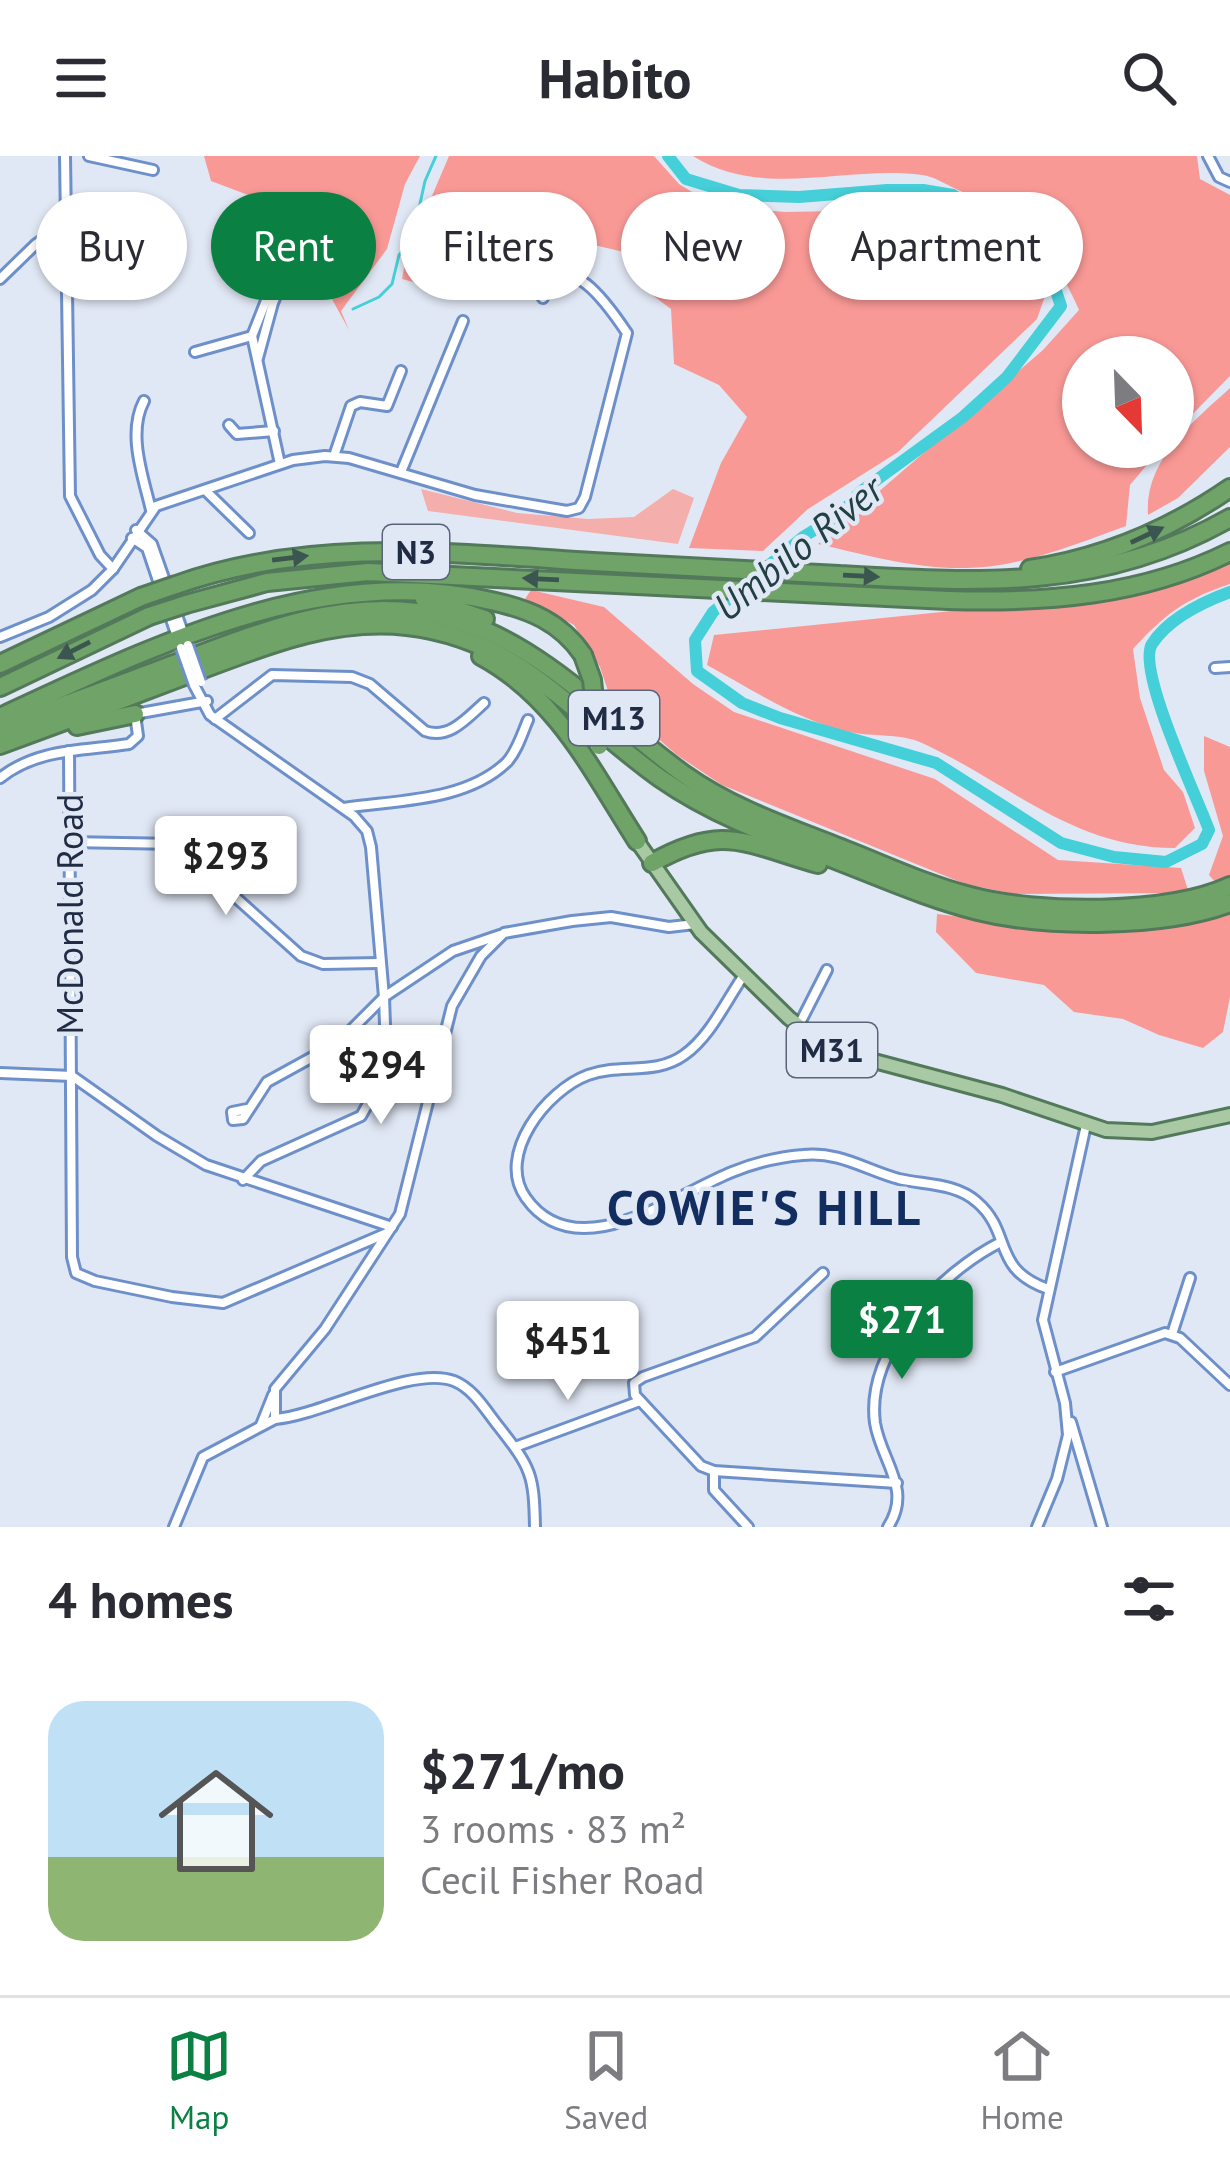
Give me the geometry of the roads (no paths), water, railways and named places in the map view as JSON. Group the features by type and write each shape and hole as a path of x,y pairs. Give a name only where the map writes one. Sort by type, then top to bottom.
{"highway":[{"path":"952,582 1065,563 1125,545 1230,488"},
{"name":"N3","path":"0,687 149,616 267,582 354,572 910,588 1012,582 1095,570 1159,552 1230,518"},
{"name":"N3","path":"0,664 142,597 269,560 414,551 660,564 910,588 992,601 1067,596 1137,580 1230,540"},
{"path":"1067,596 1144,585 1230,552"},
{"path":"0,717 278,607 408,590 507,604 551,622 583,655 592,680 607,776 640,839"},
{"path":"339,596 438,602 491,621 558,663 662,758"},
{"name":"M13","path":"0,729 293,622 331,613 398,610 465,622 511,642 552,668 701,786 753,813 966,895 1029,905 1153,906 1230,886"},
{"name":"M13","path":"0,749 311,632 365,624 406,626 458,636 538,677 657,775 706,807 976,911 1027,919 1158,920 1230,903"},
{"path":"311,632 379,628 415,633 458,645 492,662 531,689 568,731 640,839"},
{"path":"0,749 135,714"},
{"path":"654,862 688,844 715,838 889,880"}],"main road":[{"name":"M31","path":"640,839 694,924 798,1027 830,1049 1002,1095 1086,1126 1152,1132 1230,1114"}],"street":[{"path":"65,156 66,192"},
{"path":"89,156 153,170"},
{"path":"1208,156 1219,177 1230,182"},
{"path":"0,278 36,245"},
{"path":"0,638 80,599 113,568 153,508 280,464 334,456 481,496 567,512 578,508 585,497 626,333 597,290"},
{"path":"66,300 70,496 89,536 113,568"},
{"path":"266,300 252,336 280,464"},
{"path":"258,358 274,300"},
{"path":"401,472 463,321"},
{"path":"195,352 252,336"},
{"path":"334,456 351,406 360,402 387,406 401,371"},
{"path":"144,400 136,430 153,508 149,540 204,702 218,719 360,822 369,838 386,1063 366,1111 350,1123 261,1161 243,1180"},
{"path":"229,425 242,435 274,431"},
{"path":"205,490 249,533"},
{"path":"134,534 149,540"},
{"path":"134,534 146,548 183,642"},
{"path":"1215,668 1230,667"},
{"path":"218,719 262,681 278,674 364,680 424,731 434,734 454,728 484,703"},
{"path":"0,778 38,756 132,743 138,733 135,714 204,702"},
{"path":"342,808 473,784 510,759 528,720"},
{"name":"McDonald Road","path":"69,751 74,1269 82,1277 186,1300 223,1303 390,1230"},
{"path":"69,842 176,844 301,956 323,964 379,962"},
{"path":"247,1109 267,1082 338,1043 384,997 453,952 504,933 601,917 669,927 694,924"},
{"path":"260,1426 280,1380 325,1329 404,1206 455,996 475,964 504,933"},
{"path":"798,1027 827,970"},
{"path":"744,975 702,1038 683,1056 650,1069 591,1073 561,1090 520,1147 516,1173 527,1200 560,1223 596,1229 618,1224 748,1166 826,1155 968,1195 986,1212 1019,1276 1048,1289"},
{"path":"0,1073 72,1076 162,1140 243,1180 390,1230"},
{"path":"1086,1126 1043,1325 1102,1527"},
{"path":"888,1527 898,1505 897,1483 875,1423 884,1366 898,1338 935,1288 950,1273 1000,1243"},
{"path":"823,1273 755,1337 638,1380 633,1387 640,1401 701,1466 714,1471 897,1483"},
{"path":"1172,1334 1190,1278"},
{"path":"1055,1372 1172,1334"},
{"path":"1172,1334 1230,1385"},
{"path":"174,1527 203,1457 275,1419 432,1378 449,1379 473,1393 514,1447 531,1472 536,1527"},
{"path":"274,1397 293,1418"},
{"path":"274,1397 275,1419"},
{"path":"514,1447 640,1401"},
{"path":"1036,1527 1064,1457 1067,1416"},
{"path":"1064,1457 1080,1452"},
{"path":"714,1471 714,1490 748,1527"}],"waterway":[{"path":"353,309 379,297 392,284 399,255 412,240 425,181 436,156"},
{"name":"Umbilo River","path":"668,156 686,179 739,195 799,197 887,190 953,195 977,210 1020,258 1053,282 1061,306 1007,377 963,417 860,492 842,513 803,537 713,612 695,640 697,671 742,703 780,718 936,763 1061,843 1114,857 1166,862 1202,844 1209,830 1152,679 1152,644 1177,619 1230,592"}],"district":[{"name":"COWIE'S HILL","path":"765,1208"}]}
